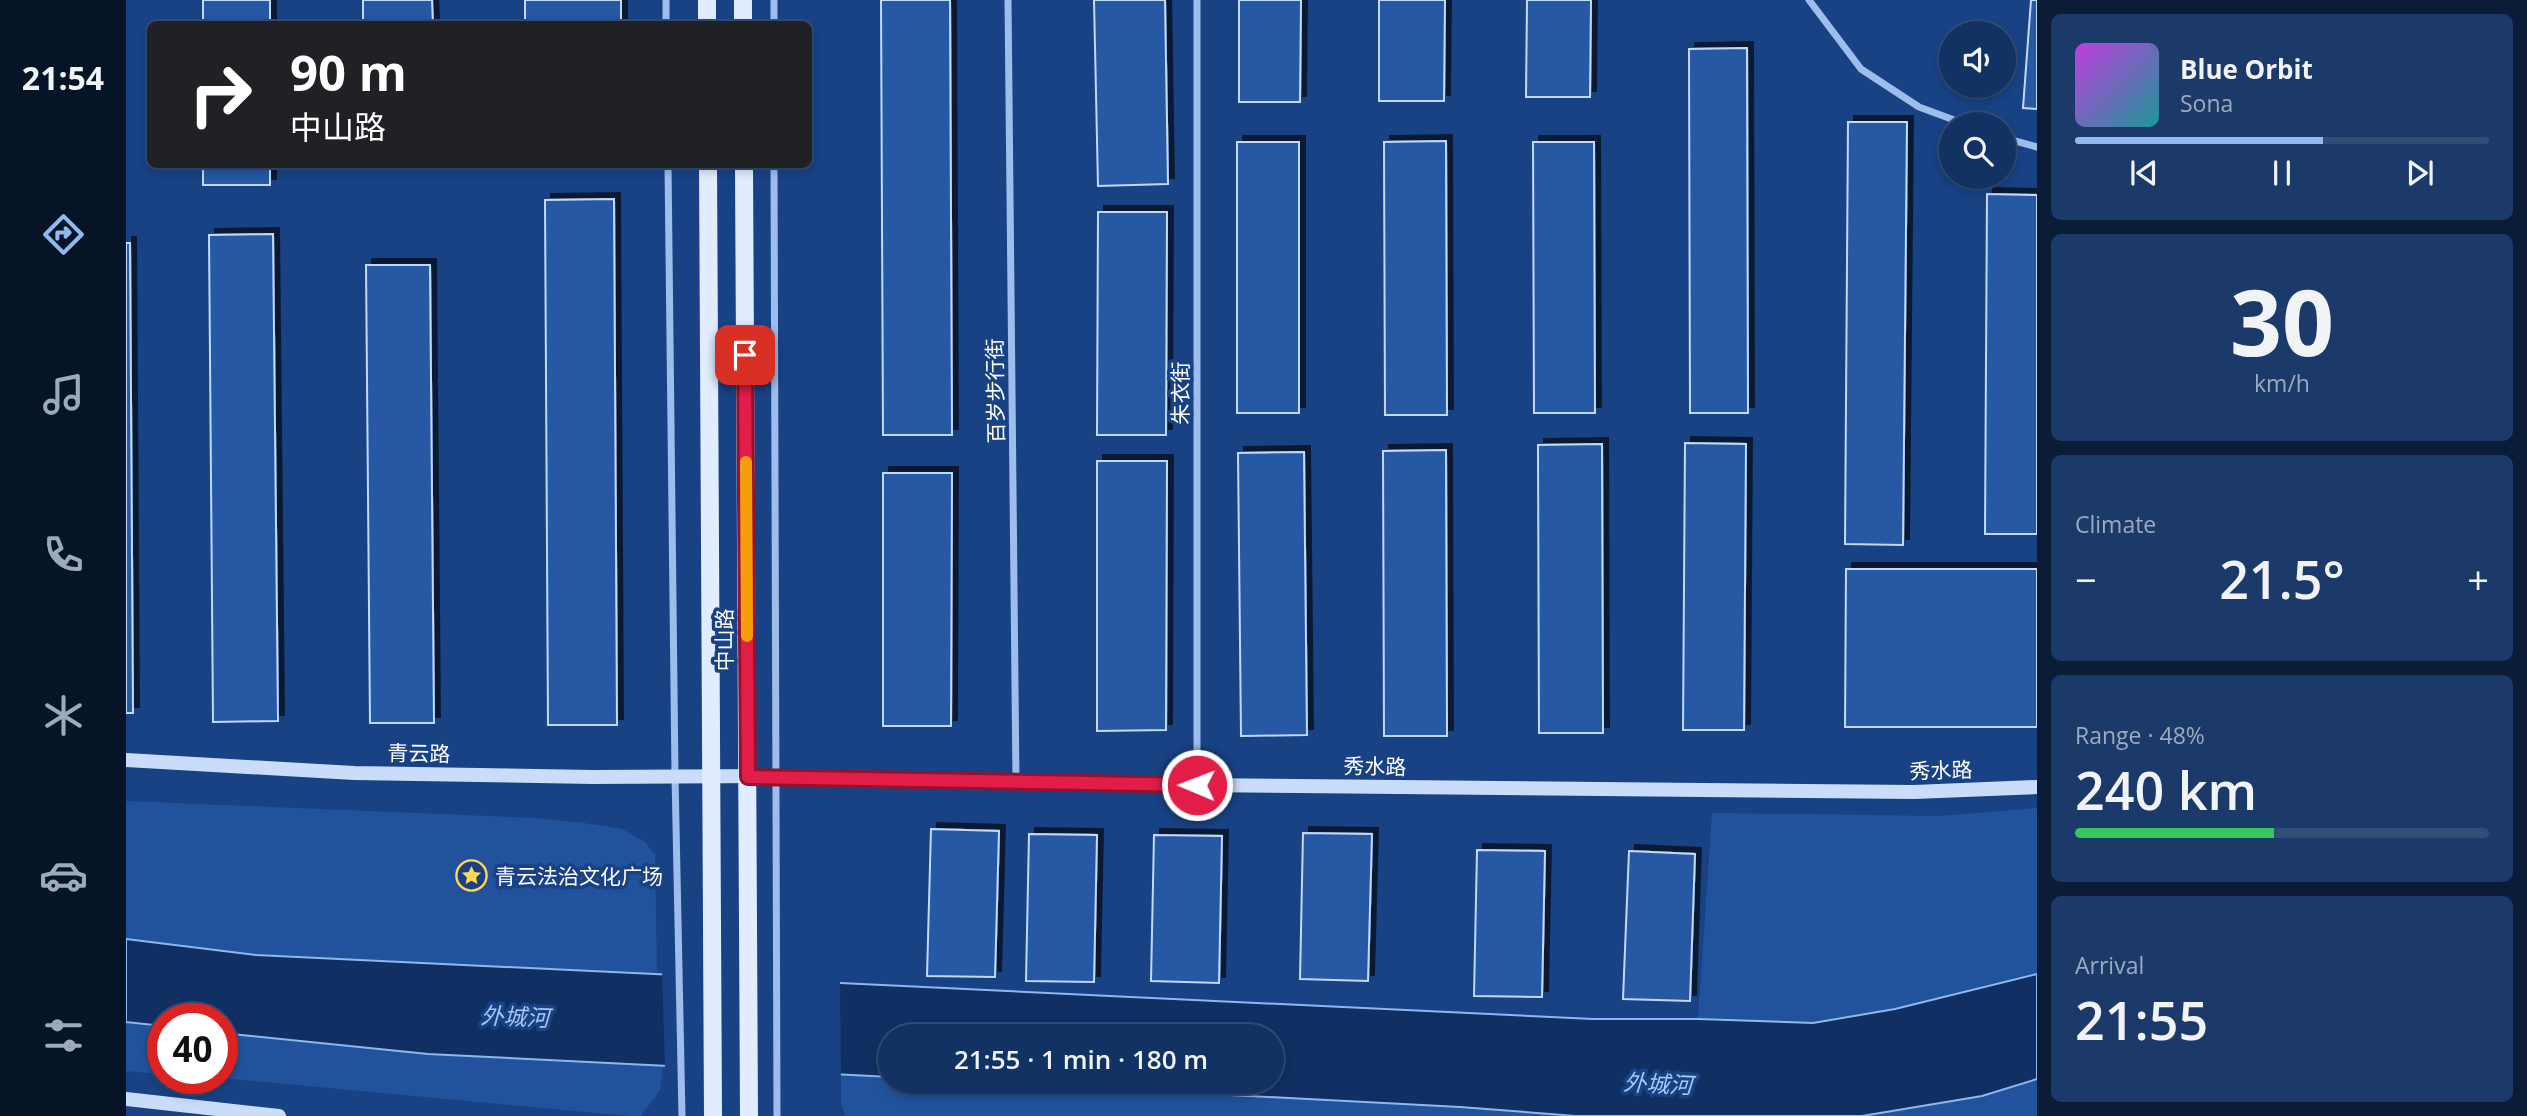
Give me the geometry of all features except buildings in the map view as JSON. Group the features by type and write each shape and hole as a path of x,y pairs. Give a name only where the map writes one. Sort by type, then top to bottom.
{"main road":[{"path":"707,0 708,21"},
{"path":"743,0 743,21"},
{"name":"中山路","path":"708,168 713,1113"},
{"name":"中山路","path":"744,168 750,1113"}],"street":[{"path":"666,0 666,21"},
{"path":"774,0 774,21"},
{"name":"百岁步行街","path":"1008,0 1016,783"},
{"name":"朱衣街","path":"1197,0 1197,785"},
{"path":"1809,0 1861,69 1919,107 1939,114"},
{"path":"2016,141 2037,147"},
{"path":"668,168 682,1114"},
{"path":"774,168 776,1115"},
{"name":"青云路","path":"126,761 354,773 712,775"},
{"name":"秀水路","path":"712,775 1016,783 1914,792 2037,787"},
{"path":"126,1099 279,1116"}],"shaded area":[{"path":"126,801 534,818 622,829 645,842 655,855 657,976 256,955 126,939"},
{"path":"2037,808 2037,974 1895,1009 1813,1023 1698,1019 1712,813 1940,816"},
{"path":"126,1022 147,1024 147,1073 126,1071"},
{"path":"238,1035 428,1054 663,1066 660,1090 641,1116 238,1079"},
{"path":"841,1074 878,1076 878,1094 1212,1094 1576,1116 845,1116 841,1103"},
{"path":"2037,1079 2037,1116 1862,1116 1981,1096"}],"water":[{"name":"外城河","path":"126,939 256,955 1593,1019 1813,1023 1895,1009 2037,974 2037,1079 1982,1096 1862,1116 1576,1116 1212,1094 1284,1094 1284,1024 878,1024 878,1076 428,1054 238,1035 238,1003 147,1003 147,1024 126,1022"}],"pier":[{"path":"662,972 840,980 841,1078 665,1070"}],"slow traffic":[{"path":"746,462 747,636"}],"place":[{"name":"青云法治文化广场","path":"472,876"}],"route":[{"path":"745,355 748,777 1197,785"}]}
